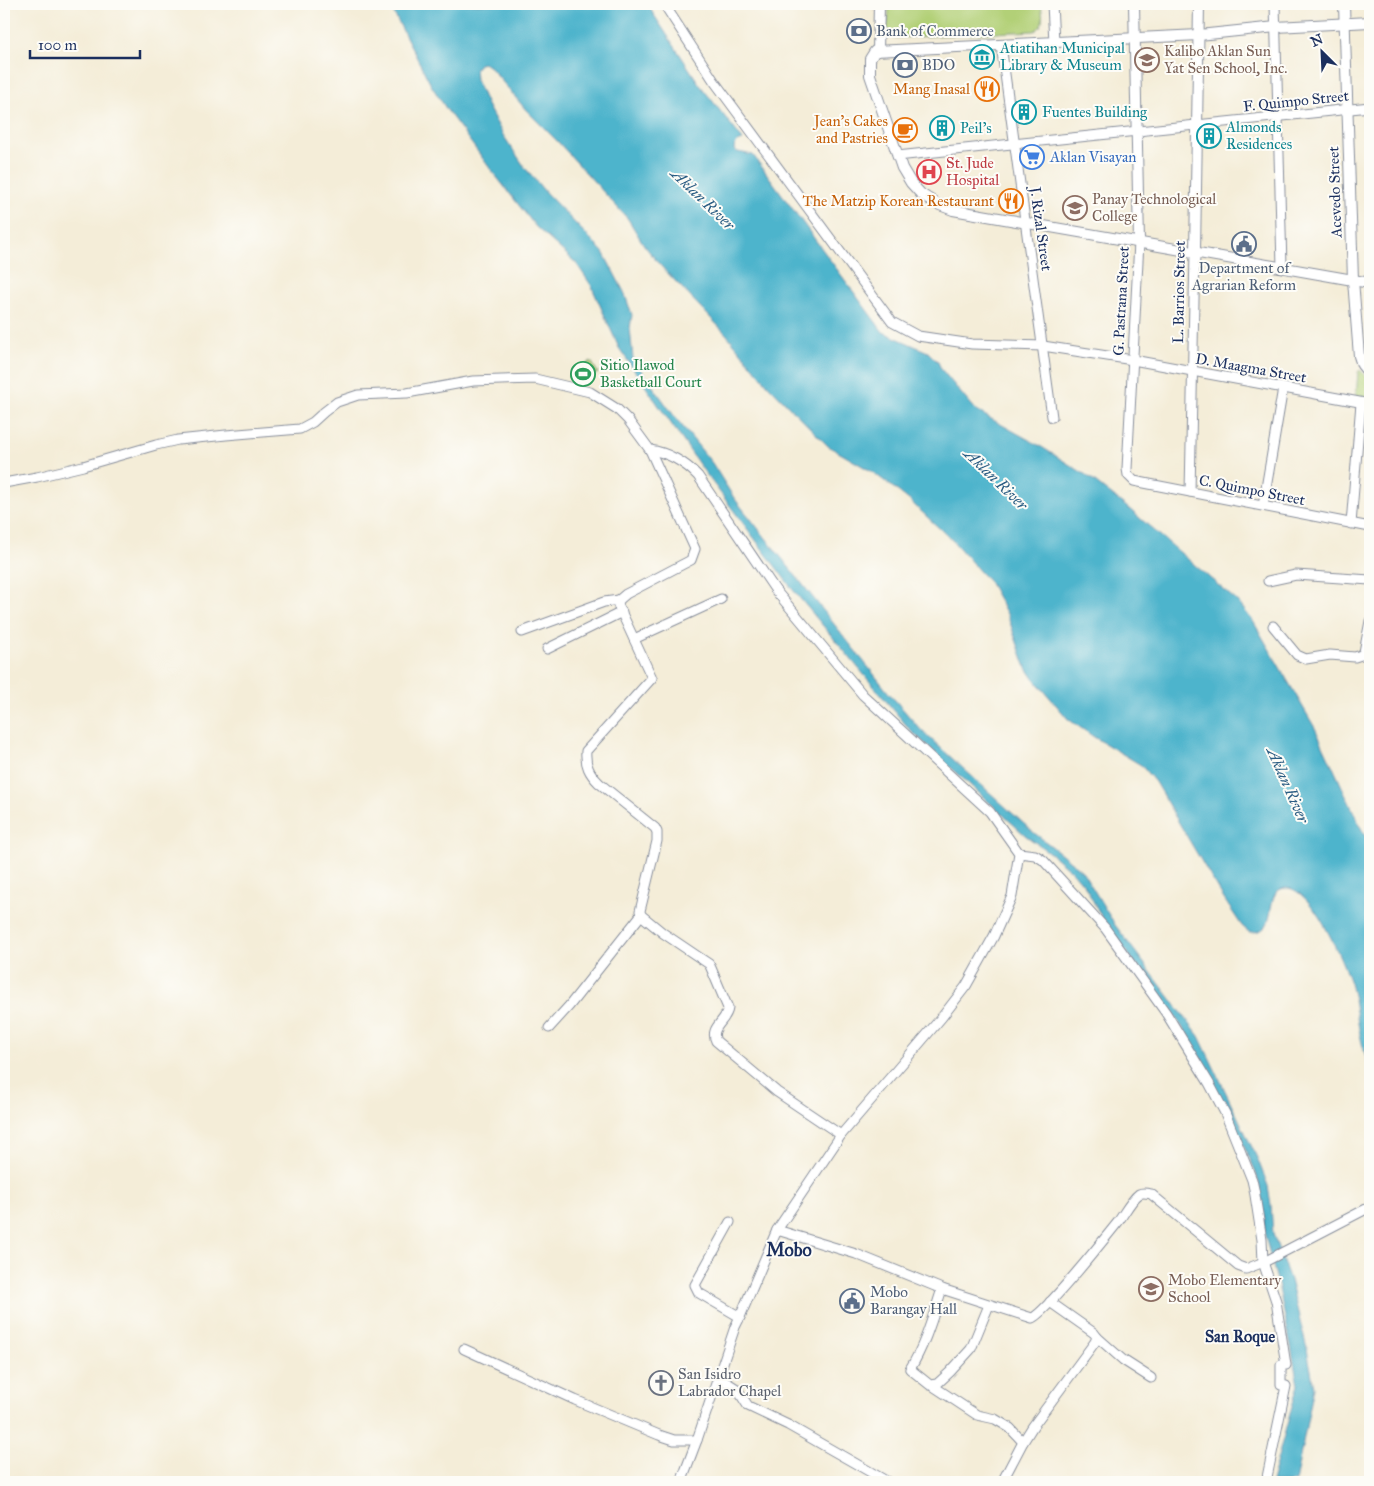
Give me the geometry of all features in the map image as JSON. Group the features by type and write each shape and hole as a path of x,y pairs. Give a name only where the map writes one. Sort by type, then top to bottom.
{"street":[{"name":"D. Maagma Street","path":"664,4 714,81 892,322 918,336 963,343 1043,346 1133,360 1366,403"},
{"path":"879,4 876,51 870,59 870,75 904,173 921,194 937,204 953,210 1370,283"},
{"path":"1052,4 1054,42"},
{"name":"G. Pastrana Street","path":"1130,478 1127,472 1139,242 1134,4"},
{"name":"L. Barrios Street","path":"1190,492 1196,252 1199,4"},
{"path":"1275,4 1282,267"},
{"name":"Acevedo Street","path":"1344,4 1353,280 1359,356 1362,365 1370,375"},
{"path":"876,51 1199,35 1276,27 1370,22"},
{"name":"J. Rizal Street","path":"1001,45 1052,417"},
{"name":"F. Quimpo Street","path":"897,156 1370,107"},
{"path":"4,483 83,466 164,443 256,432 293,430 308,426 337,402 358,395 407,393 473,381 535,379 581,389 590,392 617,409 628,420 650,450 695,549 691,560 626,594 619,600 604,602 522,632"},
{"path":"1262,506 1284,388"},
{"path":"1351,524 1366,403"},
{"path":"650,450 661,452 690,468 698,476 776,591 863,695 990,812 1019,853 1012,896 994,936 966,986 942,1017 841,1135 777,1230 734,1327 697,1440 681,1482"},
{"name":"C. Quimpo Street","path":"1130,478 1134,481 1370,527"},
{"path":"1268,581 1296,575 1370,580"},
{"path":"634,639 721,599"},
{"path":"549,1028 565,1011 641,915 640,912 657,840 655,828 592,776 585,760 586,751 591,744 652,678 618,605 619,600"},
{"path":"547,649 622,612"},
{"path":"1273,626 1297,655 1306,659 1330,655 1354,657 1361,656 1364,652 1370,621"},
{"path":"1019,853 1035,855 1042,860 1105,928 1166,1013 1209,1083 1225,1114 1252,1180 1264,1262 1276,1301 1286,1365 1281,1365 1281,1384 1286,1386 1266,1482"},
{"path":"641,915 705,961 711,968 728,1008 727,1014 714,1032 716,1041 777,1092 841,1135"},
{"path":"777,1230 856,1254 942,1289 1032,1318 1036,1317 1050,1302 1117,1223 1138,1195 1144,1192 1150,1194 1238,1266 1246,1269 1264,1262 1370,1207"},
{"path":"730,1222 696,1285 699,1293 740,1317"},
{"path":"942,1289 924,1342 910,1369 930,1385 977,1415 995,1419 1010,1428 1023,1442"},
{"path":"1050,1302 1094,1334 1123,1360 1151,1378"},
{"path":"933,1386 950,1372 971,1350 989,1305"},
{"path":"1002,1482 1033,1426 1097,1337"},
{"path":"464,1349 575,1400 659,1435 674,1440 697,1440"},
{"path":"718,1377 737,1389 748,1406 788,1425 888,1482"}],"green space":[{"path":"889,4 1041,4 1042,23 1034,31 892,38 886,35 884,29 888,22"},
{"name":"Sitio Ilawod Basketball Court","path":"591,361 598,373 575,387 568,376"},
{"path":"1360,370 1370,380 1370,399 1356,397 1358,372"}],"water":[{"name":"Aklan River","path":"389,4 649,4 652,12 700,85 743,140 736,144 734,150 753,155 883,332 928,352 975,410 1040,446 1086,475 1128,508 1238,602 1253,621 1315,728 1370,844 1370,1068 1361,1039 1349,979 1327,930 1307,900 1296,891 1286,888 1280,890 1273,899 1269,918 1264,928 1259,931 1249,932 1242,926 1222,896 1155,782 1141,765 1068,719 1035,680 1025,665 1007,614 990,583 953,541 890,485 871,471 828,446 769,386 727,335 659,264 644,245 628,219 559,143 526,110 491,68 484,63 479,64 475,69 476,80 487,105 503,135 526,169 546,193 603,252 624,292 632,315 630,328 633,359 675,417 712,463 734,498 888,692 921,730 1033,832 1083,872 1115,925 1199,1036 1258,1160 1268,1186 1273,1234 1290,1280 1307,1349 1314,1387 1295,1482 1271,1482 1298,1385 1278,1284 1265,1236 1260,1188 1255,1170 1190,1039 1164,1000 1107,927 1085,886 1075,874 1025,835 912,732 793,590 701,467 619,348 591,285 576,263 536,227 449,113 431,85"}],"place":[{"name":"Bank of Commerce","path":"859,31"},
{"name":"Atiatihan Municipal Library & Museum","path":"982,57"},
{"name":"Kalibo Aklan Sun Yat Sen School, Inc.","path":"1147,60"},
{"name":"BDO","path":"905,65"},
{"name":"Mang Inasal","path":"987,89"},
{"name":"Fuentes Building","path":"1024,112"},
{"name":"Peil's","path":"942,128"},
{"name":"Jean's Cakes and Pastries","path":"905,130"},
{"name":"Almonds Residences","path":"1209,136"},
{"name":"Aklan Visayan","path":"1032,157"},
{"name":"St. Jude Hospital","path":"929,172"},
{"name":"The Matzip Korean Restaurant","path":"1011,201"},
{"name":"Panay Technological College","path":"1075,208"},
{"name":"Department of Agrarian Reform","path":"1244,244"},
{"name":"Sitio Ilawod Basketball Court","path":"583,374"},
{"name":"Mobo Elementary School","path":"1151,1289"},
{"name":"Mobo Barangay Hall","path":"852,1301"},
{"name":"San Isidro Labrador Chapel","path":"661,1383"}],"district":[{"name":"Mobo","path":"789,1250"},
{"name":"San Roque","path":"1240,1336"}]}
